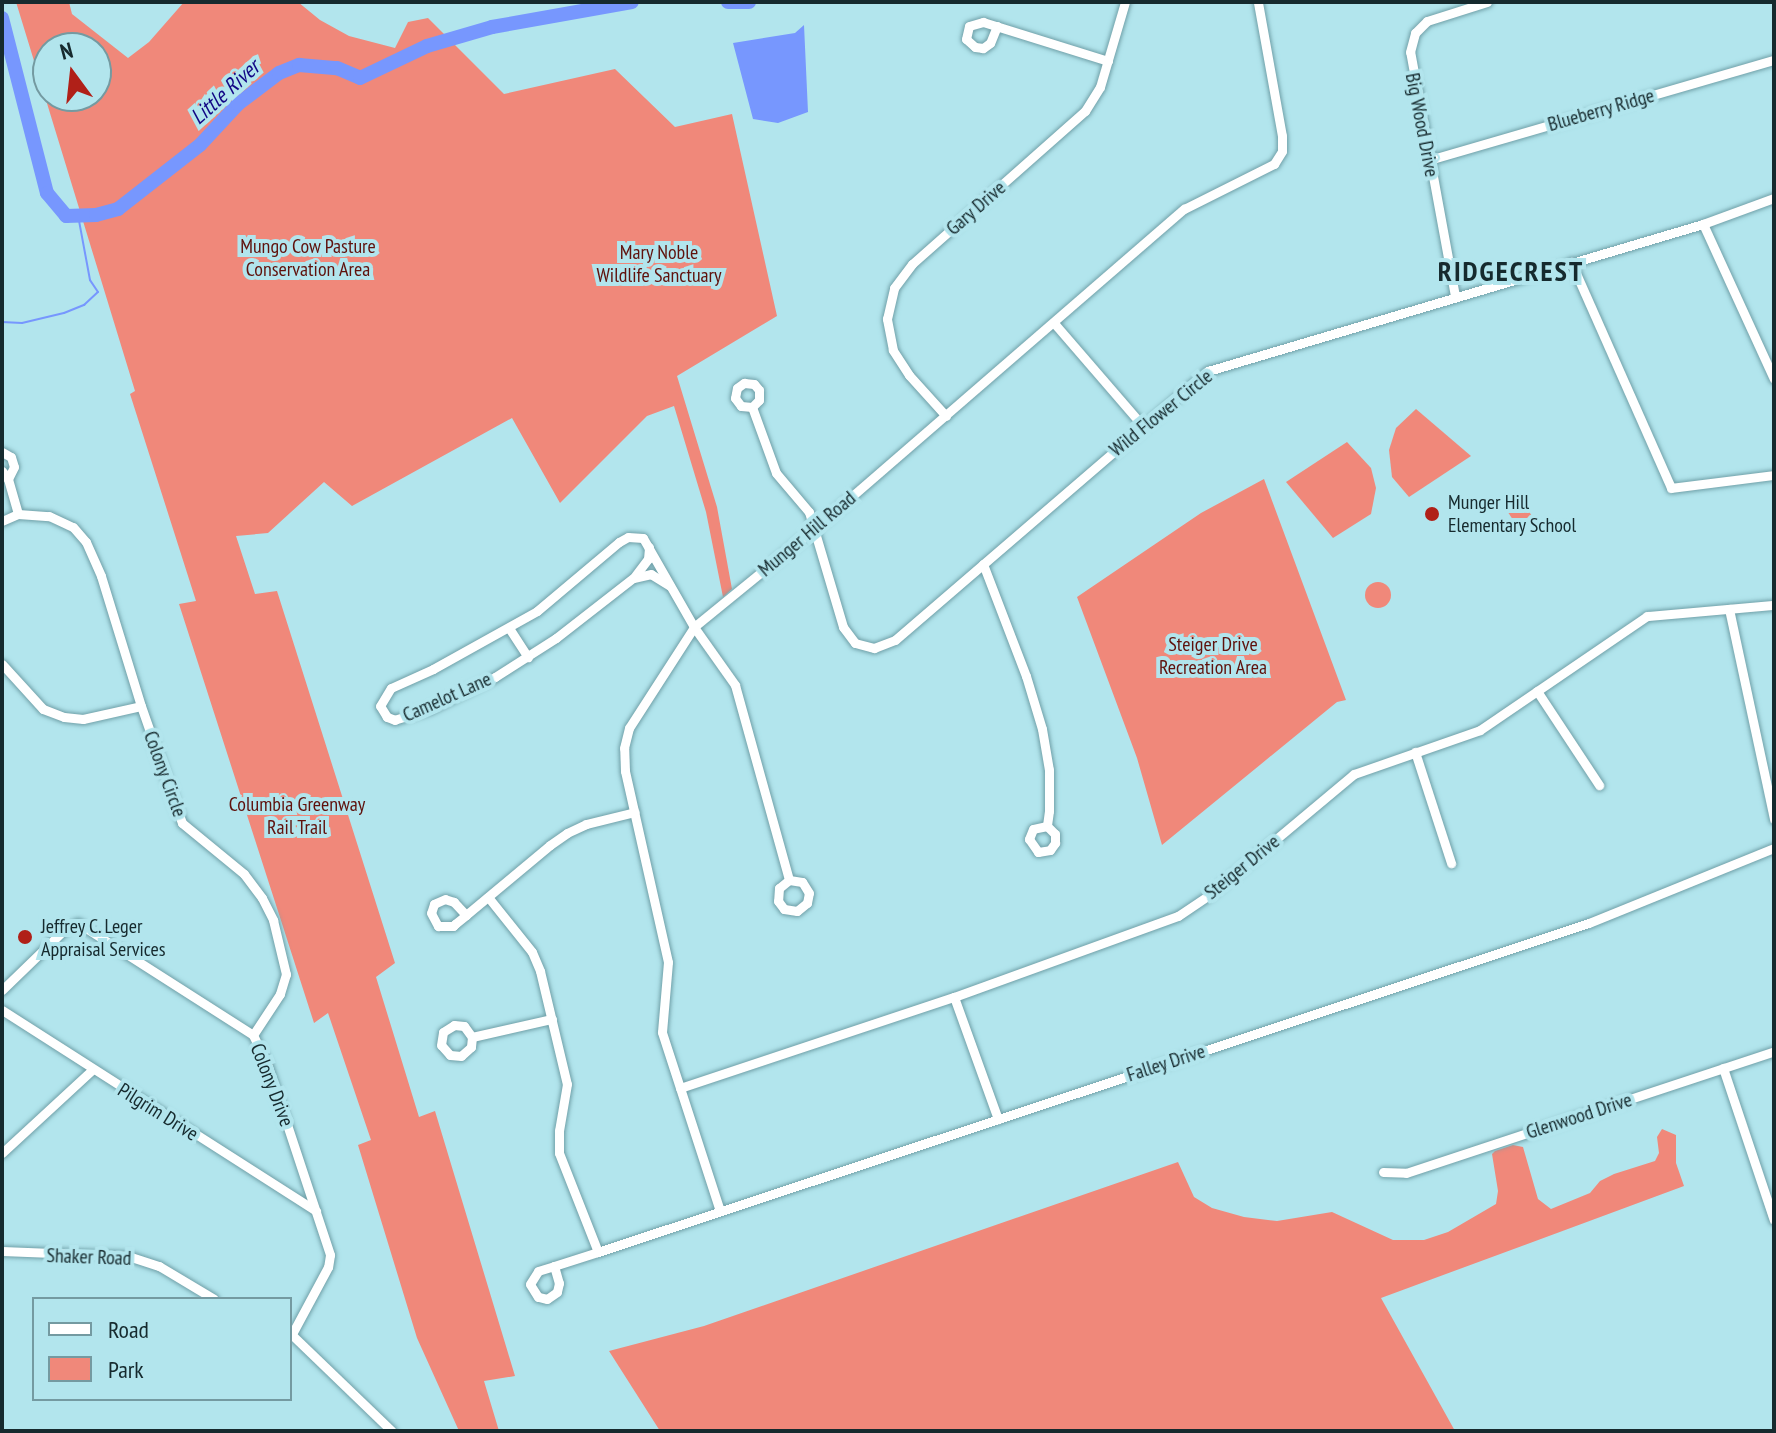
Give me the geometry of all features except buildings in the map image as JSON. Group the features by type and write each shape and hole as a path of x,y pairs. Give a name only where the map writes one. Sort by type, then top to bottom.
{"street":[{"name":"Gary Drive","path":"946,416 909,375 893,350 887,319 894,288 912,264 1076,120 1093,100 1125,2"},
{"name":"Munger Hill Road","path":"720,1211 661,1021 669,974 667,949 624,760 629,728 694,627 813,530 1192,203 1269,168 1278,159 1282,136 1258,2"},
{"name":"Big Wood Drive","path":"1455,296 1410,62 1411,42 1427,21 1487,2"},
{"path":"997,26 1108,61"},
{"name":"Blueberry Ridge","path":"1429,160 1774,60"},
{"name":"Wild Flower Circle","path":"752,407 776,473 807,508 843,627 851,640 869,648 895,640 1208,371 1703,224 1774,198"},
{"path":"1703,224 1774,379"},
{"path":"1571,262 1671,488 1774,475"},
{"path":"1054,323 1142,425"},
{"path":"2,452 11,457 14,467 5,475 18,514 2,521"},
{"name":"Colony Circle","path":"18,514 64,521 86,542 101,576 141,706 182,823 244,874 273,920 285,968 285,981 253,1035"},
{"name":"Camelot Lane","path":"637,536 649,545 648,559 633,578 596,609 528,657 461,695 395,720 387,717 380,706 391,688 537,611 619,542 637,536"},
{"path":"649,545 694,627 727,672 741,699 789,880"},
{"path":"983,564 1026,676 1042,729 1049,779 1047,826"},
{"path":"633,578 651,574 670,586"},
{"name":"Steiger Drive","path":"680,1088 954,997 1178,916 1208,896 1354,774 1480,730 1647,616 1774,605"},
{"path":"1729,609 1774,819"},
{"path":"509,628 528,657"},
{"name":"Colony Circle","path":"2,664 43,709 64,717 83,719 141,706"},
{"path":"1537,691 1599,785"},
{"path":"1415,752 1451,863"},
{"path":"466,915 575,828 635,812"},
{"name":"Falley Drive","path":"554,1266 1589,923 1774,848"},
{"path":"488,897 532,952 540,971 567,1084 559,1131 559,1153 598,1252"},
{"name":"Colony Drive","path":"2,990 65,929 78,923 253,1035 267,1064 330,1262 292,1332"},
{"path":"954,997 998,1119"},
{"name":"Pilgrim Drive","path":"2,1010 316,1211"},
{"path":"472,1037 552,1019"},
{"name":"Glenwood Drive","path":"1383,1172 1406,1173 1774,1051"},
{"path":"1723,1068 1774,1220"},
{"path":"2,1153 92,1070"},
{"name":"Shaker Road","path":"2,1251 128,1256 159,1266 211,1297"},
{"path":"292,1335 392,1431"}],"green space":[{"path":"16,2 69,2 72,14 95,32 32,32 32,54"},
{"path":"184,2 298,2 320,20 349,36 395,48 408,22 428,18 504,94 615,69 675,127 732,114 777,316 677,376 717,507 732,589 723,597 706,512 674,406 647,416 560,503 512,418 352,506 324,482 268,533 236,536 255,594 277,591 395,963 376,977 419,1117 435,1111 515,1376 484,1381 499,1431 459,1431 417,1338 358,1145 371,1140 328,1013 314,1023 179,604 196,601 130,394 135,391 50,112 112,112 112,45 128,58 149,42"},
{"path":"1416,409 1471,456 1409,497 1392,477 1389,450 1396,428"},
{"path":"1347,442 1371,468 1376,488 1371,514 1333,538 1286,482"},
{"name":"Steiger Drive Recreation Area","path":"1264,479 1346,700 1337,702 1162,845 1137,758 1077,597 1201,513"},
{"path":"1517,493 1533,518 1518,528 1502,503"},
{"path":"1378,582 1387,586 1391,595 1387,604 1378,608 1369,604 1365,595 1369,586"},
{"path":"1662,1129 1676,1135 1676,1163 1684,1186 1381,1298 1455,1431 660,1431 609,1351 704,1326 1178,1162 1194,1197 1212,1208 1244,1217 1277,1221 1332,1212 1393,1240 1424,1240 1448,1232 1496,1204 1498,1191 1492,1154 1495,1151 1513,1145 1523,1147 1538,1199 1551,1209 1590,1193 1600,1181 1614,1174 1655,1161 1659,1153 1657,1137"}],"water":[{"path":"804,25 808,112 778,123 753,119 733,43 795,33"}],"waterway":[{"name":"Little River","path":"2,18 47,193 66,216 96,215 118,209 200,145 238,104 279,73 299,65 337,68 360,78 427,46 492,27 632,2"},
{"name":"Little River","path":"728,2 749,2"},
{"path":"2,322 22,323 64,313 84,305 98,292 90,280 78,215"}],"place":[{"name":"Munger Hill Elementary School","path":"1432,514"},
{"name":"Jeffrey C. Leger Appraisal Services","path":"25,937"}],"district":[{"name":"RIDGECREST","path":"1511,271"}],"park label":[{"name":"Mungo Cow Pasture Conservation Area","path":"308,258"},
{"name":"Mary Noble Wildlife Sanctuary","path":"659,264"},
{"name":"Columbia Greenway Rail Trail","path":"297,816"}]}
